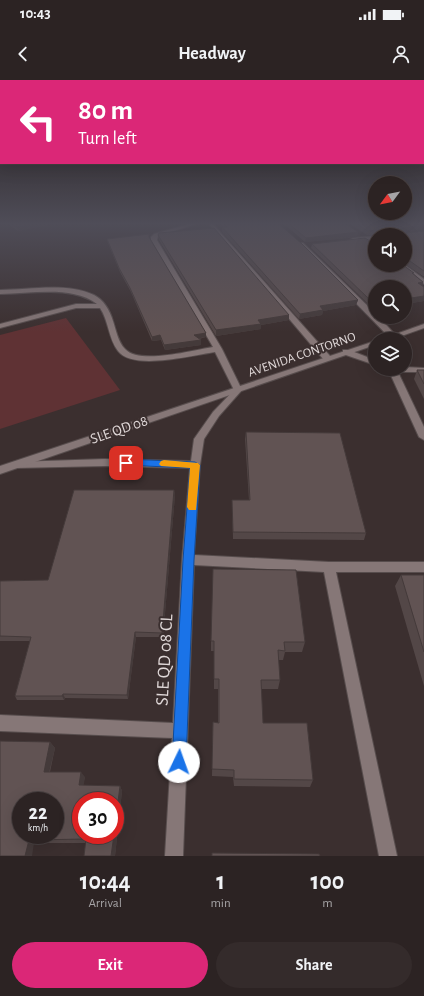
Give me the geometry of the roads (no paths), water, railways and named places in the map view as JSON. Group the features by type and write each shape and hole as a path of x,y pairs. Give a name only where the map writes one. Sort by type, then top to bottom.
{"street":[{"path":"166,260 218,349 238,390"},
{"path":"242,260 327,358"},
{"path":"318,260 368,310"},
{"path":"410,272 424,282"},
{"path":"0,292 75,292 91,296 102,306 112,325 118,347 127,355 151,359 218,349"},
{"path":"0,326 76,306 102,306"},
{"path":"382,324 389,332"},
{"path":"410,332 424,326"},
{"name":"AVENIDA CONTORNO","path":"238,390 327,358 368,345"},
{"path":"346,352 368,360"},
{"path":"412,370 424,370"},
{"path":"396,376 424,437"},
{"name":"SLE QD 08","path":"0,470 238,390"},
{"name":"SLE QD 08 CL","path":"174,856 188,560 195,465 199,439 216,414 238,390"},
{"path":"15,465 58,463 195,465"},
{"path":"188,560 329,567 424,567"},
{"path":"329,567 388,856"},
{"path":"0,724 181,730"}]}
